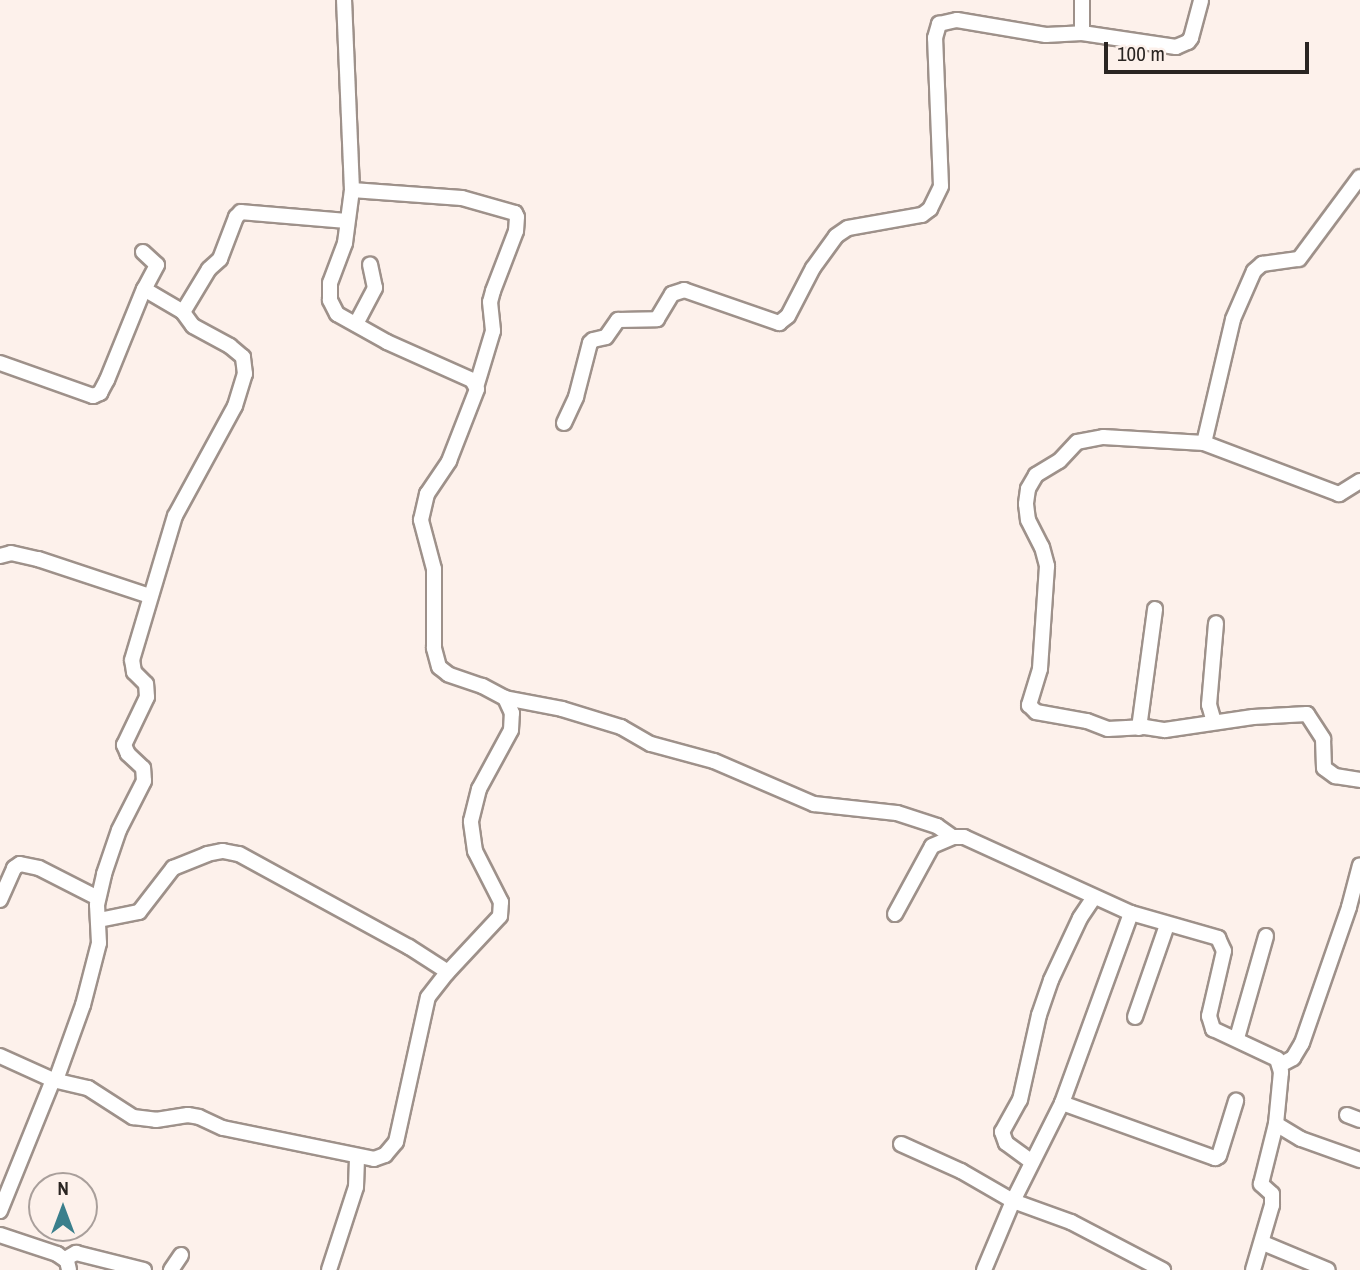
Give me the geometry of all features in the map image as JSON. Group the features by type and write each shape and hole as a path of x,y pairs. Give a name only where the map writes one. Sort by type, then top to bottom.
{"street":[{"path":"344,0 352,190 345,243 330,283 330,300 337,314 477,384"},
{"path":"1082,0 1082,33"},
{"path":"564,423 576,397 590,343 606,337 618,320 657,319 672,294 684,290 779,323 788,316 814,268 836,236 848,228 922,215 929,209 936,201 942,186 935,37 939,24 957,20 1046,35 1082,33 1183,45 1195,31 1201,0"},
{"path":"1204,443 1233,319 1254,271 1262,264 1300,258 1357,188"},
{"path":"352,190 462,198 515,213 517,217 516,231 493,291 490,312 493,331 477,384 475,401 449,461 427,494 421,520 434,569 434,648 439,667 448,674 482,686 505,698 562,709 621,727 651,744 715,761 814,804 897,813 937,826 953,837 986,846 1041,875 1131,913 1167,925 1207,933 1223,943 1220,978 1211,1005 1209,1024 1213,1029 1266,1052 1280,1065"},
{"path":"183,312 209,269 220,259 236,217 241,212 346,221"},
{"path":"0,363 79,393 93,396 100,393 144,289 157,265 143,252"},
{"path":"356,324 375,288 370,265"},
{"path":"1,1206 83,1005 100,935 97,898 119,830 144,781 144,768 128,754 124,745 147,697 146,684 134,672 132,660 143,629 150,596 175,516 235,406 244,374 243,358 230,346 193,326 183,312 144,289"},
{"path":"1360,481 1339,494 1204,443 1103,437 1077,442 1059,461 1036,475 1028,489 1028,520 1042,547 1047,566 1040,669 1029,705 1036,712 1087,721 1108,729 1165,730 1214,722 1307,714 1323,739 1324,768 1335,776 1360,780"},
{"path":"0,556 11,553 38,559 150,596"},
{"path":"1139,728 1155,609"},
{"path":"1214,722 1209,705 1216,623"},
{"path":"0,1056 54,1080 88,1088 142,1119 156,1121 188,1115 223,1128 357,1158 374,1159 385,1155 396,1142 428,997 500,916 501,902 474,852 471,821 479,789 511,730 512,713 505,698"},
{"path":"895,914 932,846 953,837"},
{"path":"99,920 135,914 147,904 173,868 207,853 223,851 239,854 409,947 448,972"},
{"path":"0,900 14,868 20,864 39,867 97,898"},
{"path":"1280,1065 1293,1058 1302,1044 1349,907 1360,865"},
{"path":"1032,1162 1006,1143 1002,1132 1020,1100 1038,1015 1051,980 1080,918 1094,897"},
{"path":"984,1270 1013,1201 1062,1103 1131,913"},
{"path":"1135,1017 1167,925"},
{"path":"1237,1038 1266,936"},
{"path":"1253,1270 1272,1205 1272,1194 1262,1184 1264,1165 1276,1124 1280,1065"},
{"path":"1062,1103 1215,1158 1219,1156 1236,1101"},
{"path":"1276,1124 1301,1139 1360,1160"},
{"path":"901,1144 961,1171 1013,1201 1071,1222 1163,1270"},
{"path":"329,1270 356,1187 357,1158"},
{"path":"0,1235 67,1265 76,1253 144,1270"},
{"path":"1263,1243 1328,1270"},
{"path":"172,1270 181,1255"}]}
